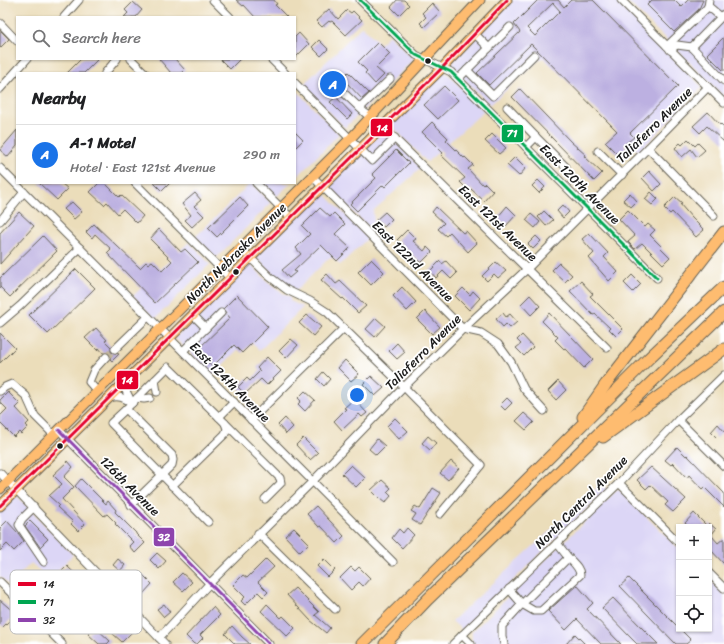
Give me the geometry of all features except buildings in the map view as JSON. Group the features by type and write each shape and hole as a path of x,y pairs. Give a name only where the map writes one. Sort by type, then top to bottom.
{"highway":[{"path":"566,440 606,384 724,232"},
{"path":"362,644 566,440 724,287"},
{"path":"385,644 428,599 724,312"},
{"path":"574,458 724,349"}],"main road":[{"name":"North Nebraska Avenue","path":"0,489 372,117 480,0"},
{"name":"North Nebraska Avenue","path":"0,506 443,67 507,0"}],"street":[{"path":"65,16 78,0"},
{"path":"213,0 229,16"},
{"name":"East 120th Avenue","path":"360,0 416,55 451,72 657,278"},
{"path":"621,0 724,103"},
{"path":"669,48 709,3 722,15 692,47"},
{"path":"0,23 16,40"},
{"path":"458,79 510,27"},
{"path":"475,34 489,48"},
{"path":"669,48 677,45 692,47 724,81"},
{"path":"467,70 493,96 534,55"},
{"path":"0,89 25,60"},
{"path":"106,72 116,60"},
{"path":"132,60 144,72"},
{"path":"272,60 284,72"},
{"path":"360,108 390,80"},
{"path":"470,91 479,82"},
{"path":"296,84 372,161 394,138"},
{"name":"Taliaferro Avenue","path":"158,638 258,533 312,482 404,387 622,175 708,87"},
{"name":"East 121st Avenue","path":"343,92 365,113 382,126 606,348"},
{"path":"507,107 566,167"},
{"path":"526,147 536,137"},
{"path":"648,148 714,216"},
{"path":"598,151 622,175"},
{"name":"East 124th Avenue","path":"0,168 15,178"},
{"name":"East 122nd Avenue","path":"313,177 463,329"},
{"name":"East 124th Avenue","path":"19,184 24,192 393,562"},
{"path":"137,184 230,278"},
{"path":"257,184 290,217"},
{"path":"0,221 24,192"},
{"path":"0,323 20,306 80,248"},
{"path":"241,248 270,277 287,290 321,308 344,328 481,466 440,514"},
{"path":"183,351 221,313"},
{"path":"193,315 206,328"},
{"path":"115,349 148,317"},
{"path":"251,420 344,328"},
{"path":"463,329 481,333 498,344 511,362 524,389 544,411"},
{"path":"98,392 89,382 94,370 106,357"},
{"path":"208,522 111,423 168,367 280,478 281,483 265,499"},
{"name":"North Central Avenue","path":"453,644 619,483 678,420 724,375"},
{"path":"155,380 157,392"},
{"path":"126,382 126,391 134,400"},
{"name":"126th Avenue","path":"0,391 12,384 26,396 35,416 68,440 269,644"},
{"path":"110,398 116,396 134,400 150,398"},
{"path":"219,417 234,402"},
{"path":"126,409 172,456 173,460 172,465 131,505"},
{"path":"678,420 724,466"},
{"path":"172,486 225,434 227,429 225,423"},
{"path":"0,473 94,570"},
{"path":"619,483 676,540"},
{"path":"34,507 22,519 19,525 44,562"},
{"path":"258,533 336,609"},
{"path":"509,589 522,604 534,611 541,611 580,575 580,571 566,556 557,543"},
{"path":"504,644 502,626 560,567 566,560 566,556"},
{"path":"712,576 724,588"},
{"path":"0,582 10,592"},
{"path":"142,621 165,644"},
{"path":"52,634 62,644"},
{"path":"462,635 470,644"}],"shaded area":[{"path":"513,0 615,0 702,87 639,152 544,58 540,59 490,105 454,69 449,66"},
{"path":"626,0 724,0 724,97 670,43"},
{"path":"362,26 380,44 389,35 414,59 345,128 303,85"},
{"path":"443,72 449,75 484,111 427,162 390,124"},
{"path":"296,90 339,134 296,178"},
{"path":"384,130 421,168 373,211 374,233 327,186"},
{"path":"250,184 252,184 271,203 216,258 195,237"},
{"path":"263,184 290,184 276,197"},
{"path":"322,191 368,238 340,265 333,258 329,258 296,291 273,274 256,257"},
{"path":"189,242 210,264 155,319 133,296"},
{"path":"250,263 267,281 290,297 290,301 303,307 259,351 249,338 213,375 175,338"},
{"path":"601,484 607,489 462,630 452,621"},
{"path":"618,489 676,546 676,632 712,632 712,582 724,594 724,644 475,644 472,641 472,632"},
{"path":"16,495 73,555 58,570 39,570 31,563 24,570 10,570 9,585 0,576 0,512"}],"tunnel":[{"path":"106,357 115,349"}],"transit line":[{"name":"71","path":"360,0 416,55 451,72 657,278"},
{"name":"14","path":"0,506 443,67 507,0"},
{"name":"32","path":"59,430 269,644"}],"place":[{"name":"A-1 Motel","path":"333,84"}]}
